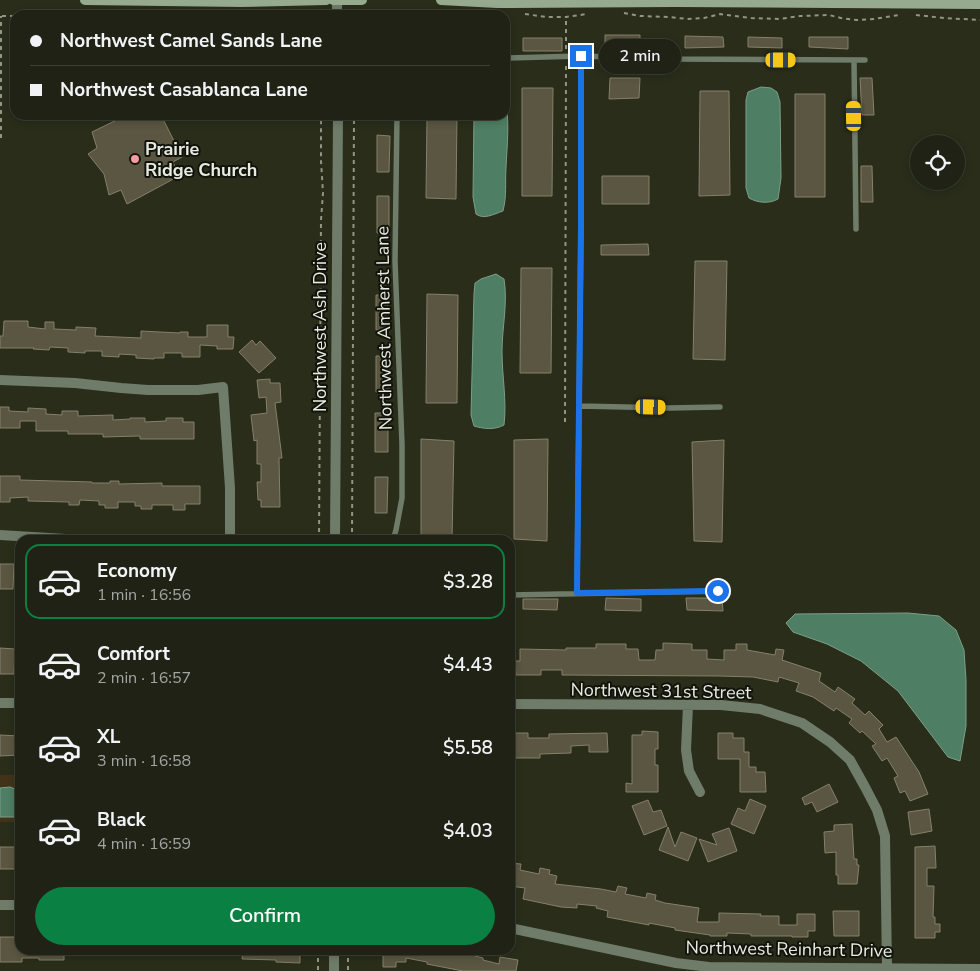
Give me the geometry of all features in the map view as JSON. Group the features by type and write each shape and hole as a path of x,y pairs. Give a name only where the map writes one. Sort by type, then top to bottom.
{"main road":[{"path":"85,0 241,2 326,0"},
{"path":"332,0 362,0"},
{"path":"441,0 497,4 680,1 980,4"}],"street":[{"name":"Northwest Ash Drive","path":"335,535 338,120"},
{"path":"0,380 75,383 148,390 198,390 223,387 230,488 230,535"},
{"path":"0,535 15,536"},
{"path":"0,703 15,703"},
{"name":"Northwest 31st Street","path":"515,704 721,705 760,709 802,723 830,742 850,760 866,786 877,810 885,836 886,968"},
{"path":"688,705 686,750 689,771 700,792"},
{"path":"0,905 15,905"},
{"name":"Northwest Reinhart Drive","path":"515,929 676,963 709,967 761,969 980,969"},
{"path":"334,955 334,971"}],"lane":[{"path":"577,593 580,406 581,56"},
{"path":"510,58 581,56 672,59 865,60"},
{"path":"854,60 856,230"},
{"name":"Northwest Amherst Lane","path":"394,535 402,498 402,436 395,261 398,120"},
{"path":"580,406 720,407"},
{"path":"515,595 718,591"}],"path":[{"path":"522,14 566,17 590,13"},
{"path":"621,13 640,16 670,16 687,20 720,14 779,19 830,15 858,20 904,14"},
{"path":"913,14 980,20"},
{"path":"1,16 1,138"},
{"path":"565,422 566,17"},
{"path":"319,535 321,228 323,193 321,120"},
{"path":"352,535 354,120"},
{"path":"318,955 318,971"},
{"path":"348,955 348,971"}],"shaded area":[{"path":"761,87 771,88 777,92 780,102 781,178 778,199 767,202 760,202 749,198 746,188 746,100 748,92"},
{"path":"474,120 507,120 503,211 489,216 479,216 476,214 473,197"},
{"path":"496,274 504,279 505,288 502,352 505,416 504,425 497,428 486,428 474,426 471,415 474,294 475,283"},
{"path":"908,613 939,616 956,630 964,650 966,726 960,761 948,757 898,691 861,661 827,644 793,632 786,623 795,614"},
{"path":"0,775 15,775 15,822 0,822"},
{"path":"10,787 15,789 15,817 0,817 0,788"}],"building":[{"path":"605,35 640,35 640,47 605,47"},
{"path":"685,36 723,37 724,47 685,48"},
{"path":"748,37 782,38 782,48 748,47"},
{"path":"809,37 848,37 848,49 809,47"},
{"path":"523,38 562,38 562,51 523,51"},
{"path":"610,78 640,78 639,98 609,99"},
{"path":"860,78 872,78 874,115 862,115"},
{"path":"522,88 553,88 552,196 522,196"},
{"path":"700,91 729,91 730,195 699,196"},
{"path":"795,94 825,94 825,197 795,197"},
{"name":"Prairie Ridge Church","path":"117,120 164,120 182,157 173,162 179,176 127,204 121,190 109,195 104,174 88,154 97,148 92,132"},
{"path":"427,120 457,120 456,199 426,198"},
{"path":"377,135 390,136 389,172 377,172"},
{"path":"861,166 872,166 873,202 861,202"},
{"path":"602,176 649,176 649,204 602,204"},
{"path":"377,196 389,196 389,233 377,233"},
{"path":"648,244 649,255 601,255 601,245"},
{"path":"695,261 727,261 725,360 693,359"},
{"path":"521,268 552,268 551,373 520,373"},
{"path":"427,294 458,295 457,403 426,403"},
{"path":"376,295 388,295 388,330 376,330"},
{"path":"4,321 28,321 28,327 45,329 45,322 54,322 54,329 76,330 76,327 96,328 95,336 141,338 141,331 188,332 188,337 207,337 207,325 228,325 228,337 234,337 233,349 217,349 217,346 200,345 200,357 182,357 182,353 164,353 164,358 154,359 136,358 136,355 119,354 119,357 102,356 102,351 68,352 68,348 50,347 49,350 0,348 0,336 3,336"},
{"path":"252,340 256,345 260,341 276,358 259,373 239,352"},
{"path":"376,356 389,356 389,392 376,392"},
{"path":"270,379 270,383 280,383 281,402 275,403 282,458 279,458 280,507 261,507 261,500 258,500 257,482 261,482 261,464 257,464 257,440 254,441 251,415 267,413 266,397 259,398 257,380"},
{"path":"0,407 9,407 9,411 28,412 28,408 46,409 46,414 62,415 62,411 78,411 78,416 113,415 113,420 145,418 145,422 166,421 166,418 183,418 183,422 194,422 194,439 140,439 140,436 103,437 103,434 68,434 68,431 36,431 36,421 20,421 20,428 0,428"},
{"path":"375,413 388,413 388,452 375,452"},
{"path":"421,439 454,441 452,535 421,535"},
{"path":"548,439 547,541 515,539 514,440"},
{"path":"724,440 722,542 694,541 692,442"},
{"path":"0,476 20,476 20,480 92,483 119,481 119,484 162,483 162,486 200,486 200,504 185,504 185,510 173,510 173,505 152,505 152,509 141,509 141,506 135,506 135,502 118,502 118,508 105,508 105,505 99,505 99,501 80,500 79,505 69,505 69,502 28,501 28,497 10,498 10,502 0,502"},
{"path":"375,477 388,477 387,513 375,513"},
{"path":"0,564 14,564 13,589 0,589"},
{"path":"606,598 641,599 641,611 605,610"},
{"path":"686,598 722,598 723,611 687,610"},
{"path":"523,599 558,599 557,610 523,609"},
{"path":"663,643 692,644 692,650 707,650 707,659 724,660 724,650 736,650 736,644 747,644 747,650 775,655 776,649 784,650 782,660 821,673 819,681 835,692 838,687 855,699 852,703 865,715 869,711 883,725 879,729 887,742 896,737 919,772 928,794 910,801 905,791 900,793 894,778 898,776 887,758 882,761 872,746 876,744 862,731 860,733 849,723 852,719 836,708 834,711 813,697 796,691 799,683 779,677 778,682 753,677 562,675 562,670 541,670 541,675 516,675 515,661 520,661 520,649 566,650 566,648 596,648 596,644 626,644 626,649 638,649 639,660 655,660 656,650 663,650"},
{"path":"0,648 15,649 14,674 0,674"},
{"path":"642,731 658,732 658,749 655,749 655,765 658,765 658,792 626,792 626,783 632,784 632,735 642,735"},
{"path":"515,733 528,733 528,738 549,738 549,734 607,733 608,752 589,752 589,745 571,746 571,753 540,754 540,758 515,758"},
{"path":"718,733 733,733 733,738 744,738 744,752 749,752 749,767 756,767 756,772 765,772 766,792 740,792 740,759 718,759"},
{"path":"0,735 15,736 15,755 0,756"},
{"path":"829,784 838,802 817,812 812,802 805,805 802,798"},
{"path":"750,799 766,806 754,834 731,824 738,808 745,811"},
{"path":"648,800 653,812 661,810 667,826 644,835 632,806"},
{"path":"929,809 932,831 911,835 908,812"},
{"path":"852,824 854,859 857,859 857,865 859,865 857,884 838,884 836,852 825,853 824,832 834,831 834,825"},
{"path":"668,827 675,847 681,832 697,838 688,861 659,850"},
{"path":"729,828 737,851 708,862 699,839 717,845 712,834"},
{"path":"935,846 936,868 927,868 927,886 934,886 933,917 935,917 935,924 940,924 940,932 935,932 935,938 915,938 915,847"},
{"path":"0,847 15,847 15,869 0,869"},
{"path":"515,863 521,864 520,870 539,874 540,868 550,870 549,874 557,876 555,884 616,892 618,886 627,888 625,894 646,898 647,893 656,895 655,900 665,903 699,908 697,922 719,922 719,913 761,914 760,916 779,916 779,925 797,925 797,914 815,914 815,931 808,931 808,937 751,936 751,934 727,933 727,936 710,936 649,923 649,925 607,917 608,911 596,908 597,906 577,904 577,908 561,907 523,899 525,888 515,887"},
{"path":"833,911 859,911 859,936 834,936"},
{"path":"0,937 15,937 15,955 64,955 64,960 22,958 22,962 0,962"},
{"path":"242,955 300,955 300,963 276,962 276,960 242,959"},
{"path":"383,955 475,955 483,958 483,960 499,964 500,957 518,960 516,971 463,971 406,958 406,962 396,962 396,967 383,967"}],"place":[{"name":"Prairie Ridge Church","path":"135,159"}],"route":[{"path":"581,56 577,593 718,591"}]}
